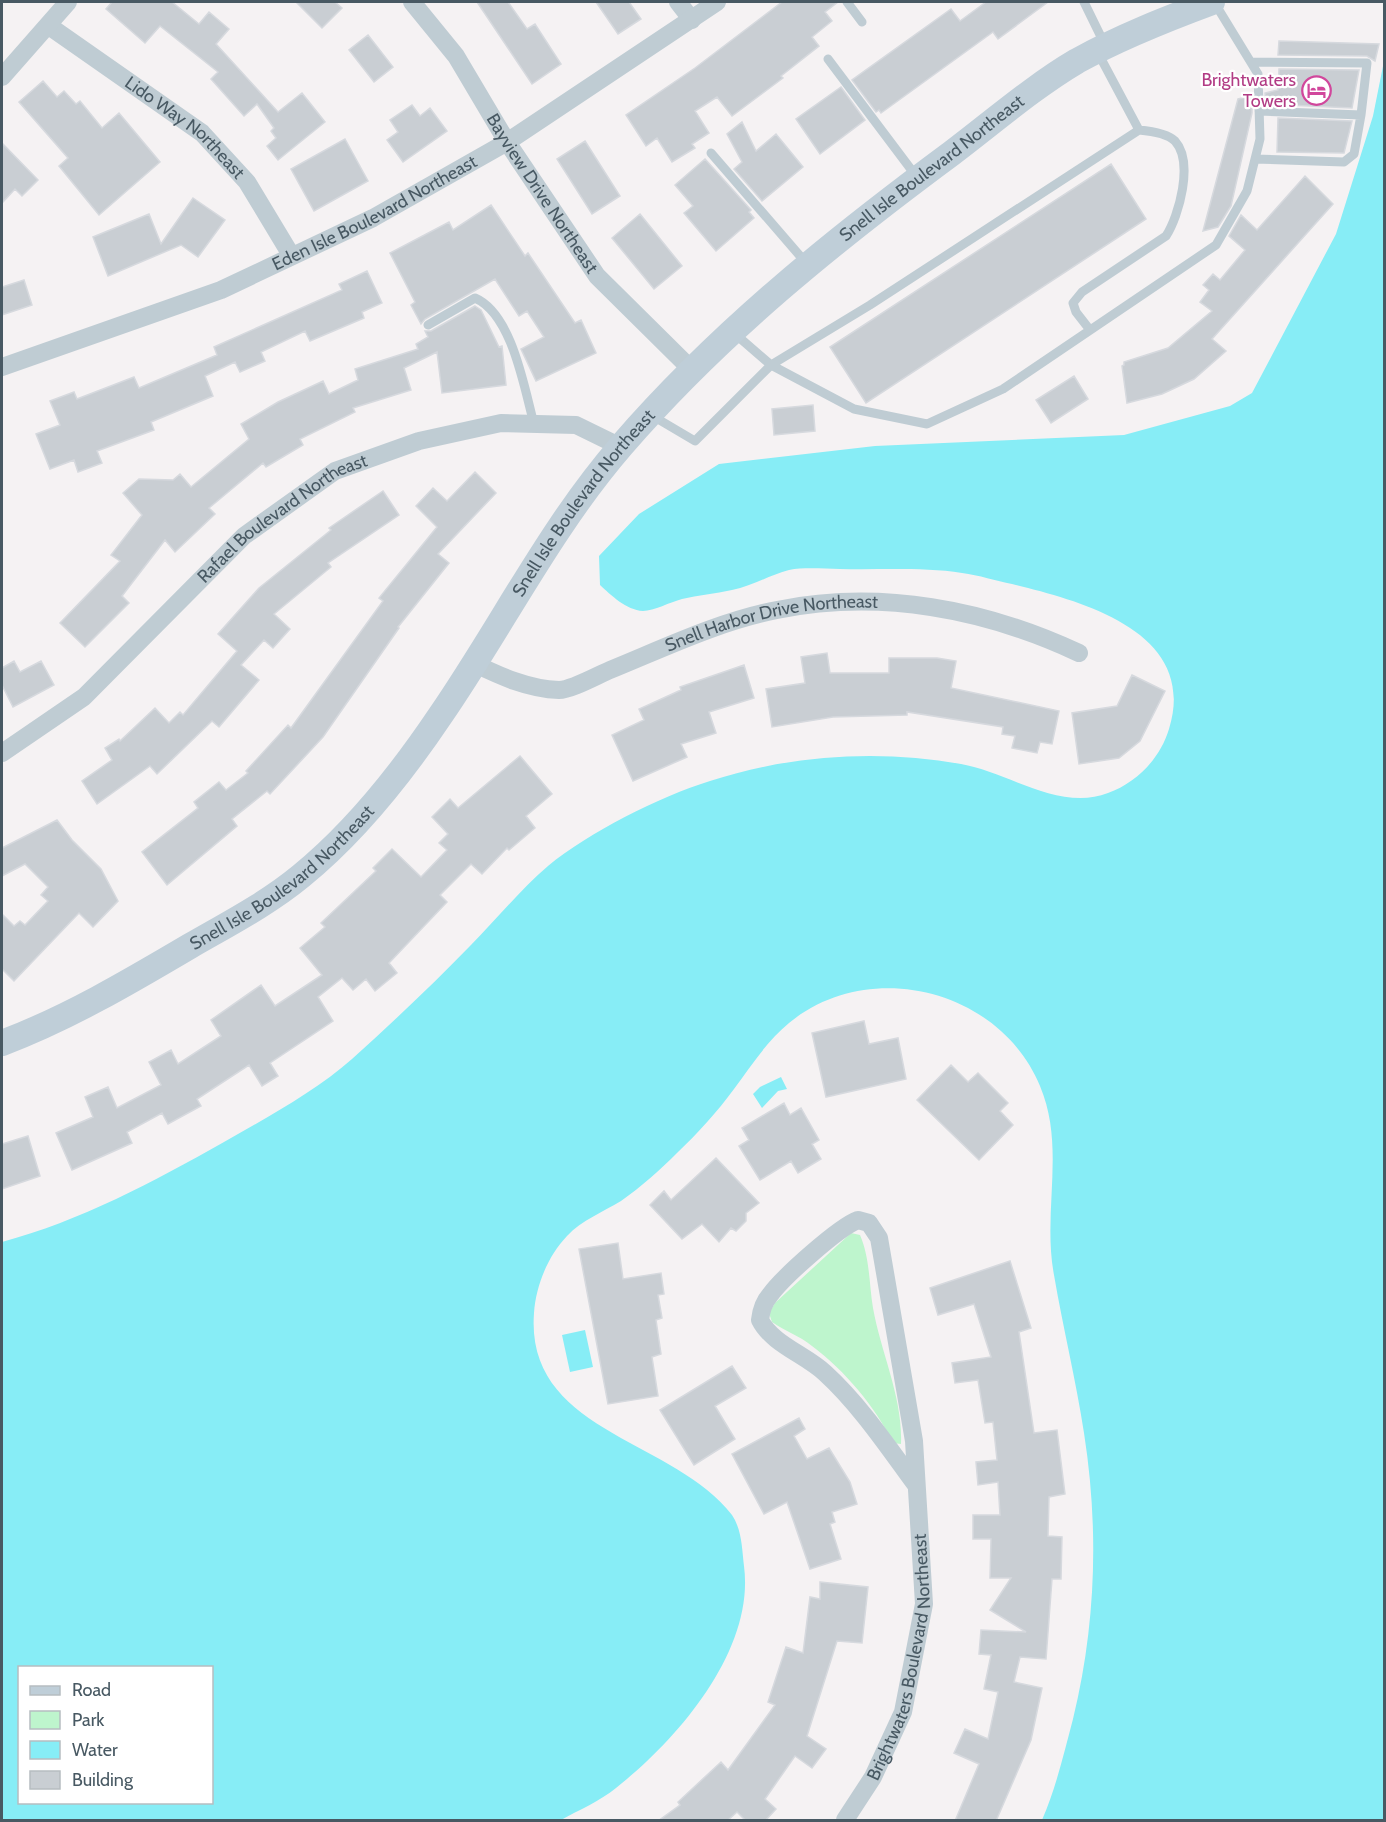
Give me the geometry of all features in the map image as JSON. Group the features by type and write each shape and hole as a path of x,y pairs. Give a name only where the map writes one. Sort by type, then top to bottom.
{"street":[{"path":"2,77 68,2"},
{"name":"Bayview Drive Northeast","path":"412,2 456,56 507,141 597,276 693,371"},
{"path":"678,2 692,20"},
{"name":"Eden Isle Boulevard Northeast","path":"2,367 221,290 373,218 507,141 717,2"},
{"name":"Snell Isle Boulevard Northeast","path":"2,1043 57,1020 144,974 249,912 304,874 390,783 442,714 542,551 621,447 733,332 807,264 918,178 1074,63 1213,2"},
{"name":"Lido Way Northeast","path":"48,26 202,133 248,182 291,255"},
{"name":"Rafael Boulevard Northeast","path":"2,753 84,697 244,536 335,471 419,441 501,423 576,425 621,447"},
{"name":"Snell Harbor Drive Northeast","path":"473,663 510,681 561,690 714,628 776,610 835,602 905,603 974,615 1035,632 1079,653"},
{"name":"Brightwaters Boulevard Northeast","path":"845,1821 873,1777 895,1735 910,1685 924,1604 914,1441 879,1238 869,1223 858,1220 842,1228 774,1289 764,1304 760,1320 774,1336 825,1373 853,1403 916,1485"}],"lane":[{"path":"847,2 862,22"},
{"path":"1084,2 1102,49 1139,130"},
{"path":"733,332 771,365 854,409 927,424 1003,389 1216,245 1247,191 1260,139 1258,74 1213,2"},
{"path":"828,59 918,178"},
{"path":"1251,62 1367,63 1354,154 1344,162 1255,159"},
{"path":"1259,111 1361,115"},
{"path":"651,415 695,441 771,365 870,305 1139,130 1158,133 1175,141 1182,156 1184,183 1176,222 1167,236 1082,292 1073,303 1076,312 1090,330"},
{"path":"711,153 807,264"},
{"path":"428,325 475,298 487,303 508,334 534,424"}],"green space":[{"path":"851,1233 860,1235 866,1253 873,1308 899,1410 901,1444 893,1443 868,1403 836,1366 807,1342 772,1322 769,1313 775,1303"}],"water":[{"path":"1384,61 1384,1820 1042,1820 1059,1770 1081,1684 1091,1612 1093,1576 1089,1469 1051,1251 1053,1156 1048,1109 1040,1086 1021,1053 995,1026 964,1006 930,993 893,988 856,991 821,1003 789,1023 766,1046 728,1098 671,1159 628,1196 586,1221 567,1236 554,1253 540,1282 534,1313 538,1353 553,1384 578,1410 707,1489 732,1515 741,1540 744,1598 737,1629 725,1660 687,1718 640,1768 603,1797 561,1820 2,1820 2,1242 88,1212 143,1186 307,1093 338,1071 397,1018 548,866 604,828 669,796 710,781 771,765 834,757 866,756 930,759 961,764 979,768 1034,789 1071,798 1090,798 1108,793 1128,783 1146,768 1160,750 1169,729 1174,696 1167,668 1151,645 1128,626 1100,612 1040,591 968,574 917,569 814,568 789,570 739,588 682,599 643,611 625,605 600,585 599,556 639,514 719,464 875,446 1124,435 1230,406 1252,393 1336,234 1373,116"},
{"path":"781,1077 787,1089 778,1091 762,1108 753,1094 760,1087"},
{"path":"585,1330 593,1367 570,1372 562,1335"}],"building":[{"path":"112,2 172,2 199,24 209,12 229,29 216,44 278,112 302,93 325,122 278,160 267,146 276,138 271,131 274,128 257,104 244,116 211,79 218,72 160,26 145,43 106,9"},
{"path":"296,2 335,2 342,8 322,28"},
{"path":"477,2 508,2 527,29 535,24 561,64 532,84"},
{"path":"596,2 629,2 641,19 618,34"},
{"path":"782,2 838,2 825,12 832,21 812,37 819,46 781,76 783,78 732,116 717,97 695,111 709,133 692,144 695,148 672,162 657,138 646,146 626,115 695,68"},
{"path":"986,2 1048,2 998,39 993,32 881,113 879,110 876,112 852,80 951,9 960,21"},
{"path":"368,35 393,67 374,82 349,50"},
{"path":"1279,41 1379,44 1375,61 1367,56 1278,55"},
{"name":"Brightwaters Towers","path":"1279,69 1359,70 1352,108 1266,104 1265,93 1278,90"},
{"path":"43,81 57,97 64,91 76,104 80,101 102,128 119,113 160,162 99,215 59,166 68,158 19,102"},
{"path":"841,87 865,120 820,154 796,119"},
{"path":"1252,96 1252,113 1231,206 1218,227 1203,231 1238,99"},
{"path":"412,105 420,116 430,108 447,131 403,162 387,140 398,132 390,120"},
{"path":"1278,118 1352,121 1344,153 1277,152"},
{"path":"742,122 756,151 776,134 803,167 762,201 734,169 742,162 727,134"},
{"path":"345,139 368,181 314,211 291,169"},
{"path":"585,141 620,196 592,214 557,159"},
{"path":"2,143 38,180 22,196 15,189 2,203"},
{"path":"705,159 751,210 749,212 754,218 716,251 684,213 693,206 675,185"},
{"path":"1111,164 1146,219 866,403 830,347"},
{"path":"1305,176 1333,204 1212,339 1226,351 1194,379 1162,394 1127,403 1122,366 1124,362 1168,348 1212,311 1200,302 1209,290 1203,285 1213,274 1220,280 1245,250 1229,236 1241,215 1257,230"},
{"path":"193,198 225,220 198,257 181,245 108,276 93,237 149,214 161,244"},
{"path":"491,205 525,256 528,253 575,323 581,320 596,353 536,381 521,349 544,337 527,311 519,316 495,279 425,319 421,324 411,305 415,302 390,253 449,222 453,230"},
{"path":"640,214 682,266 654,289 612,238"},
{"path":"367,271 382,303 362,312 364,318 310,341 305,331 261,352 265,361 240,372 235,362 205,376 213,396 151,422 154,430 97,451 102,463 78,472 74,460 50,469 36,434 60,425 50,401 74,392 77,399 134,377 139,388 217,355 214,347 342,290 339,284"},
{"path":"24,280 32,305 2,315 2,287"},
{"path":"475,306 481,310 499,347 502,346 506,385 442,393 437,352 404,368 411,390 353,408 355,412 300,439 303,445 266,467 263,463 209,508 215,514 175,552 165,540 122,596 129,603 85,647 60,623 120,561 111,555 142,515 123,493 139,479 173,480 180,474 191,487 249,439 241,424 278,402 323,381 329,394 358,380 355,369 418,349 416,344 428,337 425,331 431,331"},
{"path":"1074,376 1088,399 1051,423 1036,400"},
{"path":"813,405 815,431 774,435 772,409"},
{"path":"475,472 496,493 438,554 449,563 398,627 323,737 270,794 267,791 232,819 237,826 167,885 142,852 198,808 194,802 219,782 226,790 248,773 246,771 288,725 291,728 383,601 379,598 437,527 416,506 433,488 447,501"},
{"path":"383,491 399,515 328,563 331,567 274,614 290,629 273,648 264,640 241,665 259,680 219,727 212,721 157,774 150,766 97,804 82,781 112,760 105,748 119,739 120,741 155,708 169,723 180,712 183,715 237,651 218,634 259,588 331,530 329,528"},
{"path":"827,653 830,673 889,673 889,658 937,658 956,661 951,688 1059,711 1052,744 1040,742 1037,753 1012,748 1015,736 1002,734 1003,727 907,712 907,715 833,717 772,727 766,689 805,683 801,657"},
{"path":"14,661 20,672 41,661 54,685 13,707 2,685 2,668"},
{"path":"744,665 754,698 709,712 716,733 681,744 687,757 633,781 612,735 644,720 639,709 681,690 680,687"},
{"path":"1132,675 1165,691 1140,741 1119,758 1079,764 1072,713 1117,706"},
{"path":"520,756 552,794 526,816 535,828 509,850 507,848 482,874 471,864 440,895 447,902 389,963 397,973 375,991 366,979 353,990 342,978 318,997 333,1021 270,1063 278,1076 262,1086 249,1065 197,1099 201,1106 168,1124 162,1113 127,1132 132,1143 72,1170 56,1133 93,1117 85,1097 108,1087 117,1108 161,1085 149,1062 171,1050 178,1064 221,1036 211,1020 261,985 275,1006 322,975 300,948 325,927 321,923 376,871 373,868 392,849 421,877 447,850 439,843 448,834 432,817 450,799 458,808"},
{"path":"57,820 72,840 101,869 118,901 93,927 79,913 14,981 2,969 2,914 14,926 20,921 25,925 48,901 41,895 48,887 25,864 2,876 2,848"},
{"path":"864,1021 869,1044 898,1038 906,1079 826,1097 812,1033"},
{"path":"951,1065 968,1082 978,1073 1008,1103 1000,1111 1013,1125 979,1160 917,1100"},
{"path":"784,1103 790,1115 801,1108 819,1140 812,1144 821,1159 798,1173 791,1161 760,1180 739,1146 749,1140 742,1128"},
{"path":"28,1136 40,1176 2,1189 2,1144"},
{"path":"716,1158 759,1203 746,1213 746,1221 736,1231 731,1228 719,1242 702,1224 682,1239 650,1205 664,1191 671,1200"},
{"path":"618,1243 623,1279 661,1273 664,1294 658,1295 662,1318 656,1320 661,1354 652,1357 658,1396 608,1404 579,1249"},
{"path":"1010,1261 1031,1328 1019,1332 1034,1433 1057,1430 1065,1494 1049,1497 1048,1536 1062,1537 1061,1579 1052,1579 1046,1659 1020,1657 1014,1682 1042,1688 1031,1740 996,1821 955,1821 979,1764 954,1753 965,1729 988,1739 998,1692 984,1689 991,1655 979,1654 981,1630 1026,1632 990,1610 1011,1578 990,1578 991,1539 973,1539 973,1515 1000,1515 998,1482 978,1485 976,1462 997,1460 993,1422 985,1423 978,1380 955,1383 952,1363 991,1357 974,1304 938,1315 930,1288"},
{"path":"732,1366 746,1388 715,1406 735,1439 694,1465 660,1410"},
{"path":"799,1418 805,1429 794,1436 807,1459 829,1448 850,1482 857,1504 832,1512 835,1522 830,1524 841,1559 810,1569 787,1502 764,1514 732,1454"},
{"path":"820,1582 868,1587 862,1643 837,1641 807,1736 826,1749 812,1768 795,1756 765,1799 776,1809 765,1821 746,1821 737,1812 727,1821 658,1821 680,1805 678,1802 721,1762 728,1770 775,1705 768,1702 786,1647 803,1653 810,1597 820,1599"}],"place":[{"name":"Brightwaters Towers","path":"1317,90"}]}
